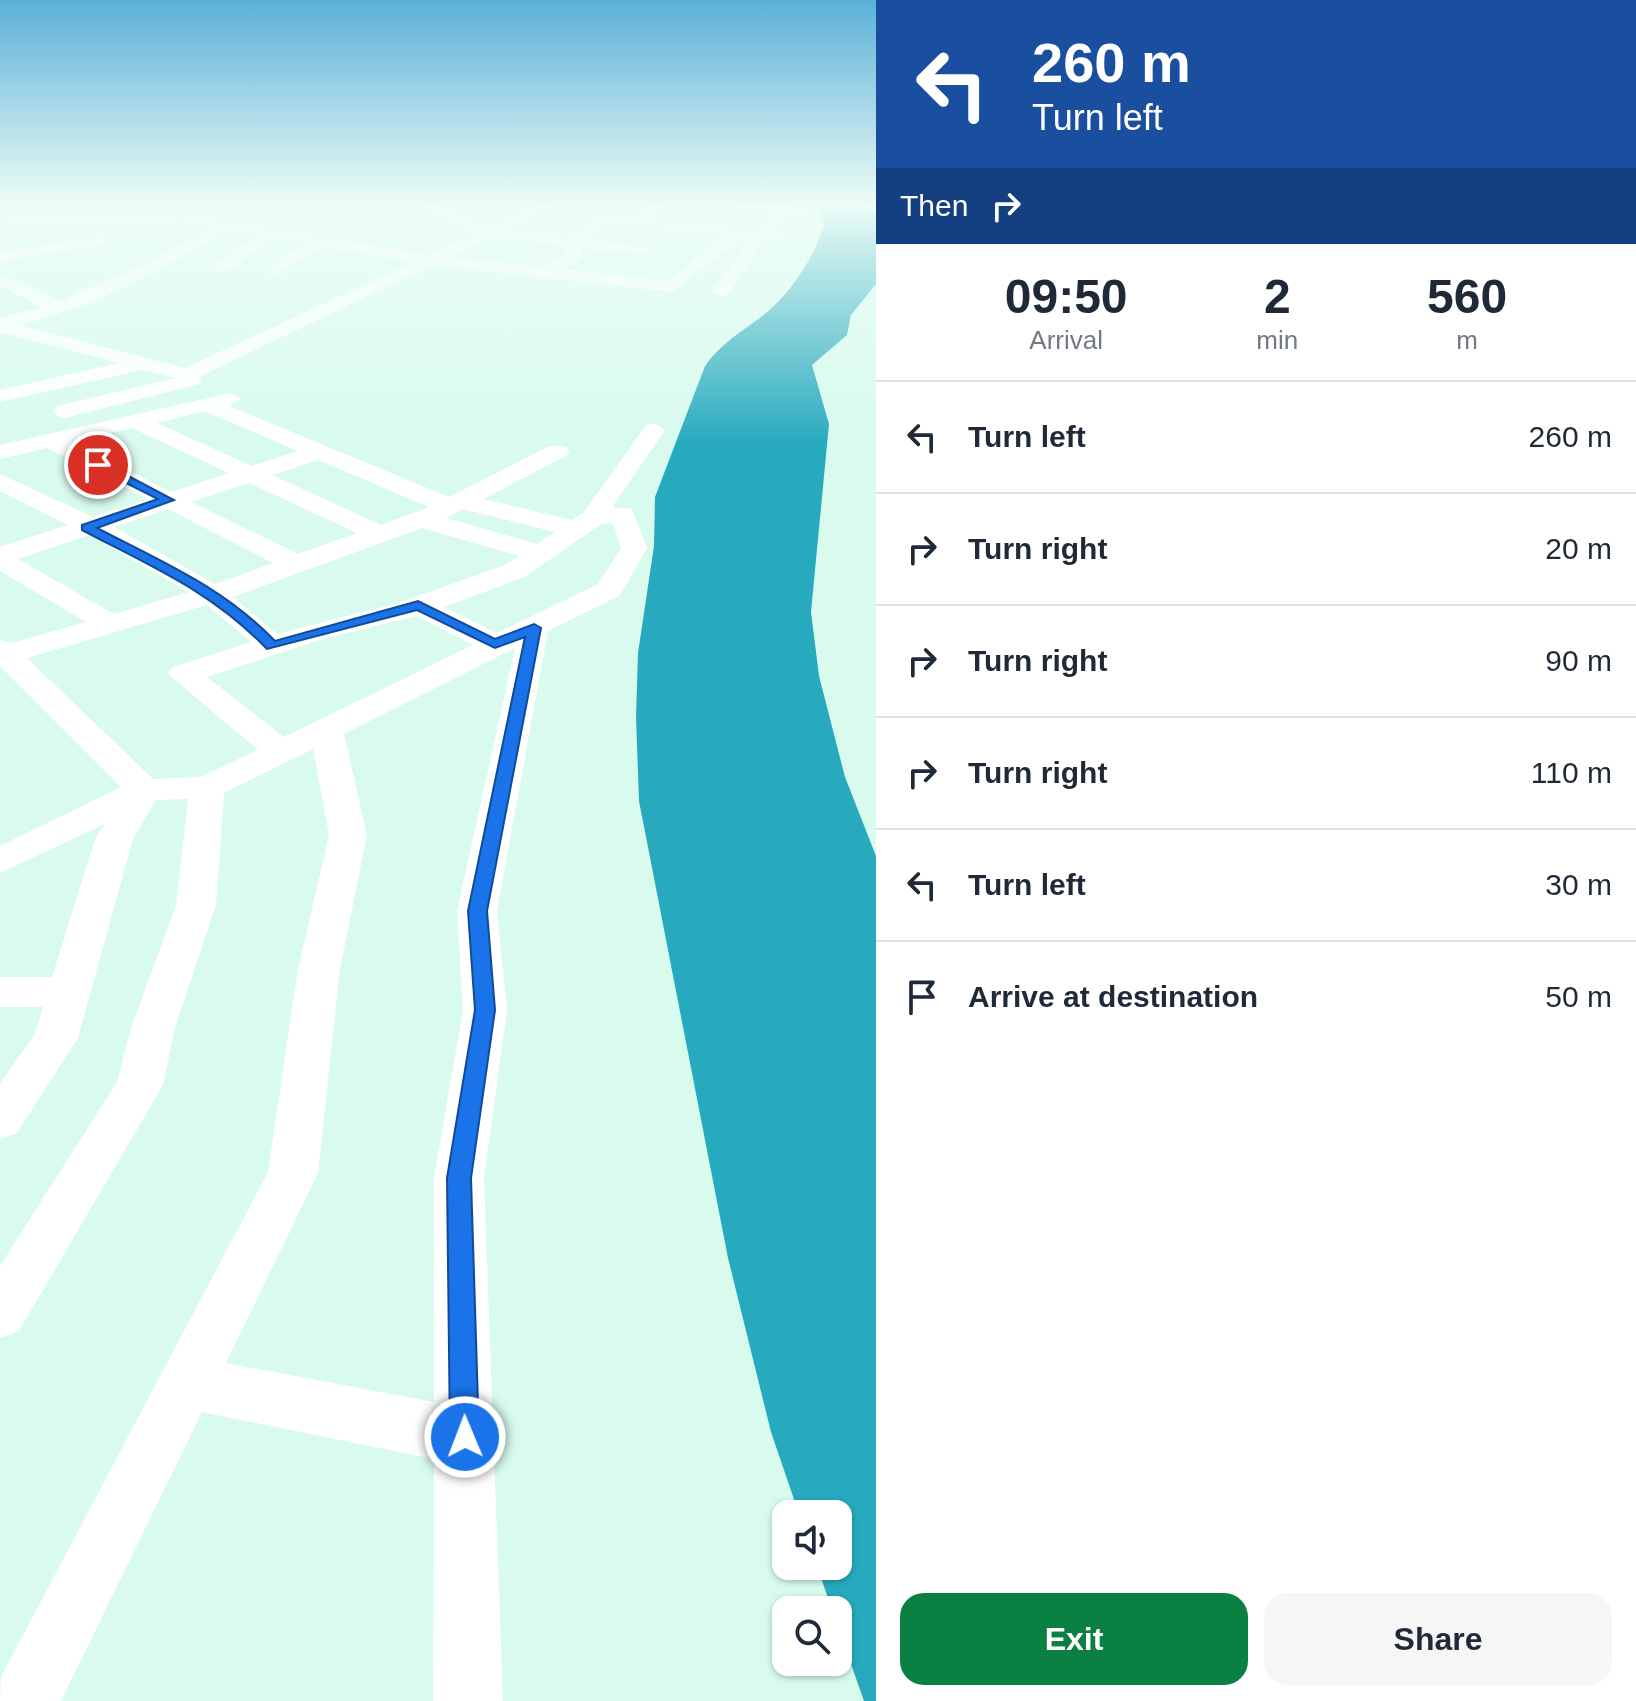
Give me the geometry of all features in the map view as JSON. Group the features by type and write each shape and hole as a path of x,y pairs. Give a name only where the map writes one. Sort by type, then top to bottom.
{"street":[{"path":"13,285 57,307"},
{"path":"83,285 95,292"},
{"path":"0,325 110,285"},
{"path":"187,375 376,285"},
{"path":"721,292 726,285"},
{"path":"0,325 187,375 193,380 44,416"},
{"path":"0,347 44,337"},
{"path":"55,360 96,351"},
{"path":"0,396 145,364"},
{"path":"0,452 219,402 321,451 454,504 585,523"},
{"path":"135,421 380,534"},
{"path":"585,523 654,430"},
{"path":"51,441 296,564"},
{"path":"0,558 321,451"},
{"path":"2,653 214,594 380,534 454,504 558,451"},
{"path":"0,481 214,594 240,613 272,646"},
{"path":"0,861 144,790 207,788 609,590 634,548 623,514 585,523 515,571 418,605 184,674 281,751"},
{"path":"421,519 540,553"},
{"path":"0,558 111,624"},
{"path":"418,605 514,636"},
{"path":"468,1701 459,1178 485,1010 477,911 514,636"},
{"path":"2,653 144,790"},
{"path":"25,1701 293,1173 319,969 348,835 326,729"},
{"path":"0,1314 140,1085 153,1028 196,905 207,788"},
{"path":"0,1120 56,1038 114,839 144,790"},
{"path":"0,992 71,992"},
{"path":"187,1382 465,1437"}],"water":[{"path":"792,285 875,285 851,315 847,335 812,365 829,424 811,612 819,676 845,777 876,856 876,1701 864,1701 852,1667 852,1596 827,1596 822,1580 852,1580 852,1500 794,1500 771,1432 728,1258 639,801 636,717 638,653 654,546 655,497 705,366 726,343 766,313"}],"route":[{"path":"98,465 168,500 87,527 214,594 240,613 272,646 418,605 495,644 534,628 477,911 485,1010 459,1178 465,1437"}]}
